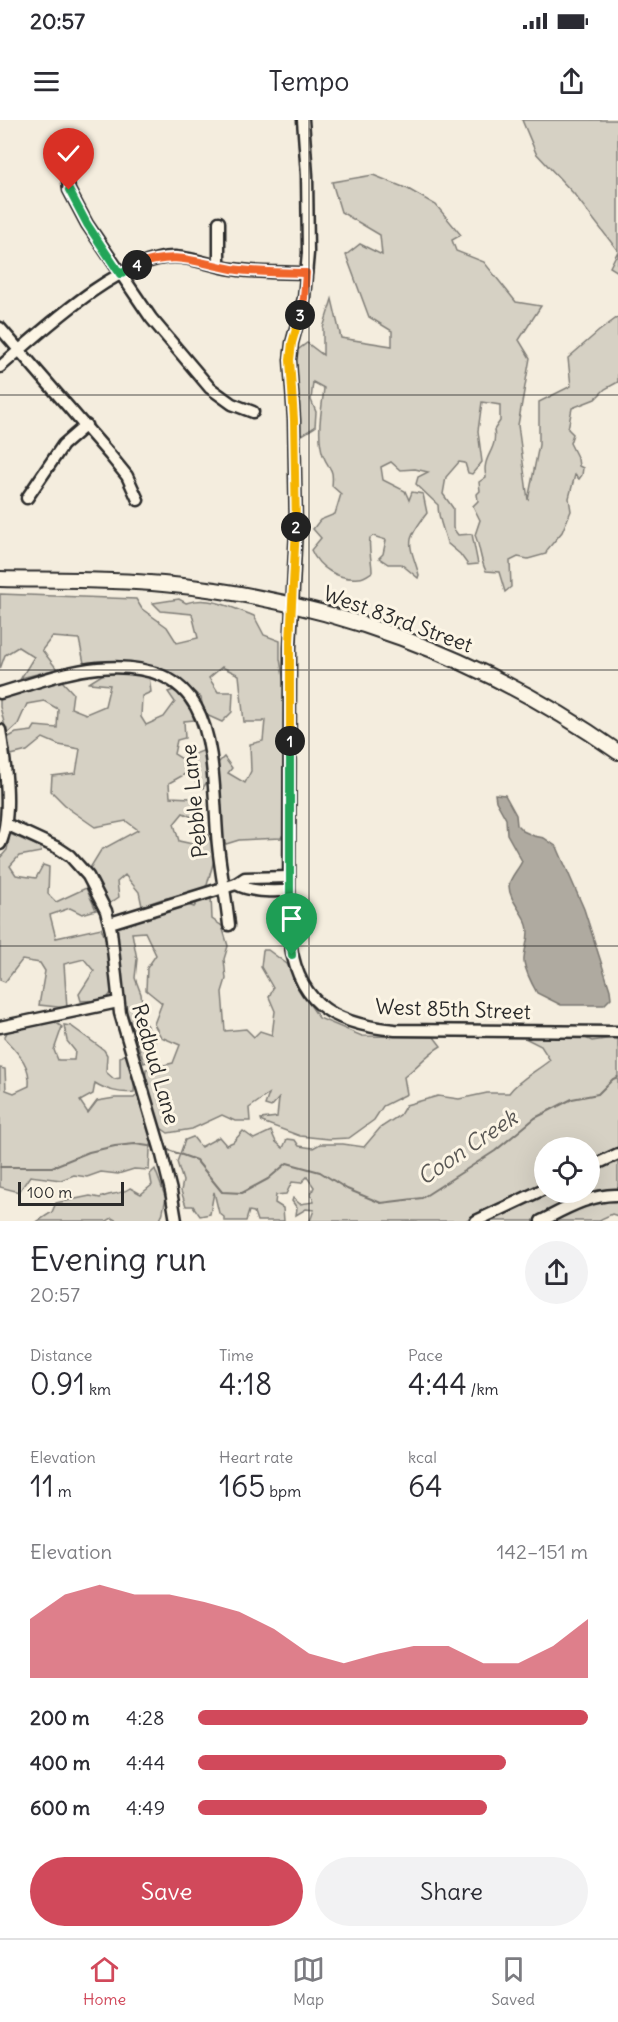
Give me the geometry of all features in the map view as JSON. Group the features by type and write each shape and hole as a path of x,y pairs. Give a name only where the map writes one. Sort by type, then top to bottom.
{"main road":[{"name":"West 83rd Street","path":"0,579 164,584 239,594 330,614 403,638 477,670 531,697 618,752"}],"street":[{"name":"West 85th Street","path":"303,120 307,175 308,252 304,298 290,360 294,420 296,529 291,604 289,891 291,948 300,978 307,990 332,1014 370,1028 618,1032"},
{"path":"68,181 69,190 87,224 151,318 210,388 232,404 253,412"},
{"path":"219,222 219,265"},
{"path":"0,367 63,312 134,266 162,258 183,258 231,269 306,273"},
{"path":"0,328 86,425 127,476 138,500"},
{"path":"27,498 63,445 86,425"},
{"name":"Pebble Lane","path":"0,693 81,671 111,668 149,672 170,680 180,688 193,702 209,740 218,843 230,886 230,925"},
{"path":"0,730 5,772 6,824 0,844"},
{"name":"Redbud Lane","path":"6,824 70,856 94,886 110,923 118,1002 160,1148 176,1221"},
{"path":"110,923 230,886 245,878 289,877"},
{"path":"230,886 254,891 289,891"},
{"path":"0,1027 118,1002"},
{"path":"600,1162 618,1154"},
{"path":"476,1221 534,1194"},
{"path":"541,1221 583,1201 603,1196 618,1196"}],"shaded area":[{"path":"522,120 618,120 618,251 574,194 536,153"},
{"path":"373,175 408,189 436,205 461,235 452,240 456,251 484,262 516,302 541,306 519,340 530,358 518,425 528,500 539,445 539,402 571,386 568,358 618,317 618,382 605,389 595,399 572,408 568,429 573,434 570,443 579,466 583,468 579,479 575,475 569,498 571,511 562,532 546,554 528,559 518,557 510,561 511,587 505,592 499,572 486,571 484,567 475,535 480,520 473,506 478,501 479,482 486,477 486,464 494,443 494,430 500,421 500,405 482,402 478,431 482,462 472,474 468,473 465,463 459,462 446,477 443,494 453,508 453,528 458,535 472,534 478,564 468,565 460,554 447,543 438,505 416,484 418,477 428,472 415,469 400,470 391,462 381,467 383,480 405,491 409,500 412,492 423,494 427,513 415,531 411,542 418,578 401,564 388,564 379,558 383,554 386,540 373,536 370,538 372,572 361,578 337,575 324,567 311,550 321,538 313,529 320,520 335,514 341,494 332,486 332,472 321,447 320,422 324,388 313,382 311,400 316,412 315,427 299,437 294,386 295,352 307,343 323,355 323,328 332,299 341,338 392,346 392,331 369,317 346,255 360,244 382,255 380,235 341,212 332,182"},
{"path":"618,251 618,272 610,267"},
{"path":"0,594 136,599 142,609 167,627 177,643 198,638 192,614 161,611 153,603 179,599 186,603 212,601 254,616 264,635 280,641 280,659 286,694 284,758 287,775 283,804 285,830 281,838 239,840 226,844 219,830 216,765 224,757 232,768 228,773 245,783 251,771 250,744 263,741 265,720 244,722 239,675 222,667 209,678 218,692 233,692 232,712 222,722 204,714 201,698 178,678 152,666 84,663 79,639 52,637 42,650 57,669 21,678 34,657 18,647 5,655 0,669"},
{"path":"105,673 133,673 149,676 151,692 142,696 141,717 146,725 164,717 175,702 168,692 177,689 190,706 194,720 184,721 185,738 177,740 174,754 182,759 205,750 208,780 203,788 187,773 169,783 170,797 191,798 199,820 183,813 174,824 179,841 197,845 208,835 216,853 207,885 198,892 162,899 142,906 139,892 125,875 117,882 119,897 109,904 90,868 101,850 138,830 126,821 95,827 69,809 51,791 52,776 76,773 80,749 59,745 43,738 27,751 11,755 7,738 16,733 32,731 35,726 57,728 58,709 44,701 27,704 18,724 7,734 0,698 14,694 20,689 62,681 73,693 71,708 86,714 105,706 110,685 89,683"},
{"path":"495,794 505,795 516,815 517,825 523,831 544,838 557,847 584,909 610,990 611,998 604,1005 561,1005 537,993 533,986 524,962 527,925 511,896 509,886 522,861 507,834 506,819 496,801"},
{"path":"10,834 40,847 41,852 19,856 10,866 16,875 36,878 43,865 49,867 48,894 56,902 86,888 96,910 82,914 70,908 50,915 56,938 101,928 110,949 108,966 113,990 106,1000 81,1001 79,994 94,971 84,959 64,964 67,1008 39,1005 45,971 40,963 22,960 5,982 0,980 0,858 7,850"},
{"path":"211,896 212,919 222,926 228,946 224,959 226,979 222,992 225,1031 246,1029 254,1037 260,1031 272,1035 275,1011 269,997 273,988 261,967 263,950 268,950 287,964 319,1018 362,1036 434,1037 441,1046 404,1077 407,1094 383,1106 374,1120 349,1138 329,1139 300,1136 262,1122 261,1119 277,1117 279,1098 271,1107 265,1105 269,1094 249,1108 250,1121 235,1121 222,1115 192,1129 168,1133 158,1126 145,1085 146,1069 173,1063 180,1045 161,1037 154,1024 162,1003 146,990 147,968 156,955 145,932 132,933 137,959 135,978 141,994 144,1021 155,1040 152,1060 144,1063 124,1003 115,926 144,916 154,917 156,911 185,904 194,907 201,897"},
{"path":"52,1020 62,1027 54,1050 58,1060 74,1060 75,1051 67,1041 64,1025 71,1026 104,1050 107,1055 106,1072 114,1079 120,1078 120,1057 127,1054 130,1058 134,1072 134,1092 114,1091 95,1083 93,1094 80,1101 88,1113 97,1101 134,1098 139,1093 154,1132 149,1170 134,1169 118,1174 101,1172 87,1177 74,1175 61,1180 30,1176 19,1192 0,1187 0,1068 5,1069 6,1090 14,1093 29,1086 26,1066 19,1054 4,1038 9,1029"},
{"path":"537,1035 581,1036 592,1041 618,1039 618,1152 600,1160 600,1137 534,1137 534,1188 490,1207 465,1221 310,1221 314,1210 306,1209 296,1215 297,1208 292,1201 293,1198 300,1204 314,1202 311,1194 314,1187 307,1177 301,1183 292,1182 286,1194 276,1195 275,1203 283,1208 284,1221 257,1221 254,1212 249,1211 246,1221 224,1221 224,1217 219,1213 214,1192 210,1214 200,1216 193,1206 186,1206 181,1191 183,1181 177,1162 185,1140 193,1137 201,1147 219,1137 226,1145 233,1142 243,1131 254,1139 271,1131 276,1142 283,1148 287,1139 295,1140 299,1146 313,1148 320,1144 364,1147 380,1128 400,1115 406,1105 438,1096 459,1099 487,1093 509,1093 523,1079 550,1060 541,1046 527,1039"},
{"path":"618,1160 618,1193 600,1196 600,1168"},
{"path":"155,1169 166,1199 159,1221 117,1221 112,1218 107,1221 38,1221 52,1212 56,1203 90,1196 100,1198 130,1188 141,1194 152,1185 150,1174"},
{"path":"618,1198 618,1216 612,1214 600,1221 547,1221 580,1204 600,1203 600,1201"},
{"path":"534,1199 534,1203 572,1203 536,1221 483,1221"}],"waterway":[{"name":"Coon Creek","path":"163,1148 196,1160 222,1192 242,1193 268,1179 287,1163 320,1172 347,1189 381,1203 422,1198 495,1151 535,1118 572,1099 598,1094 618,1077"},
{"name":"Coon Creek","path":"0,1167 52,1167 89,1152 115,1146 135,1144 155,1147"}],"route":[{"path":"69,190 87,224 120,274 151,260 173,257 196,259 231,269 306,273 304,298 290,360 294,420 296,529 290,648 289,891 292,955"}]}
